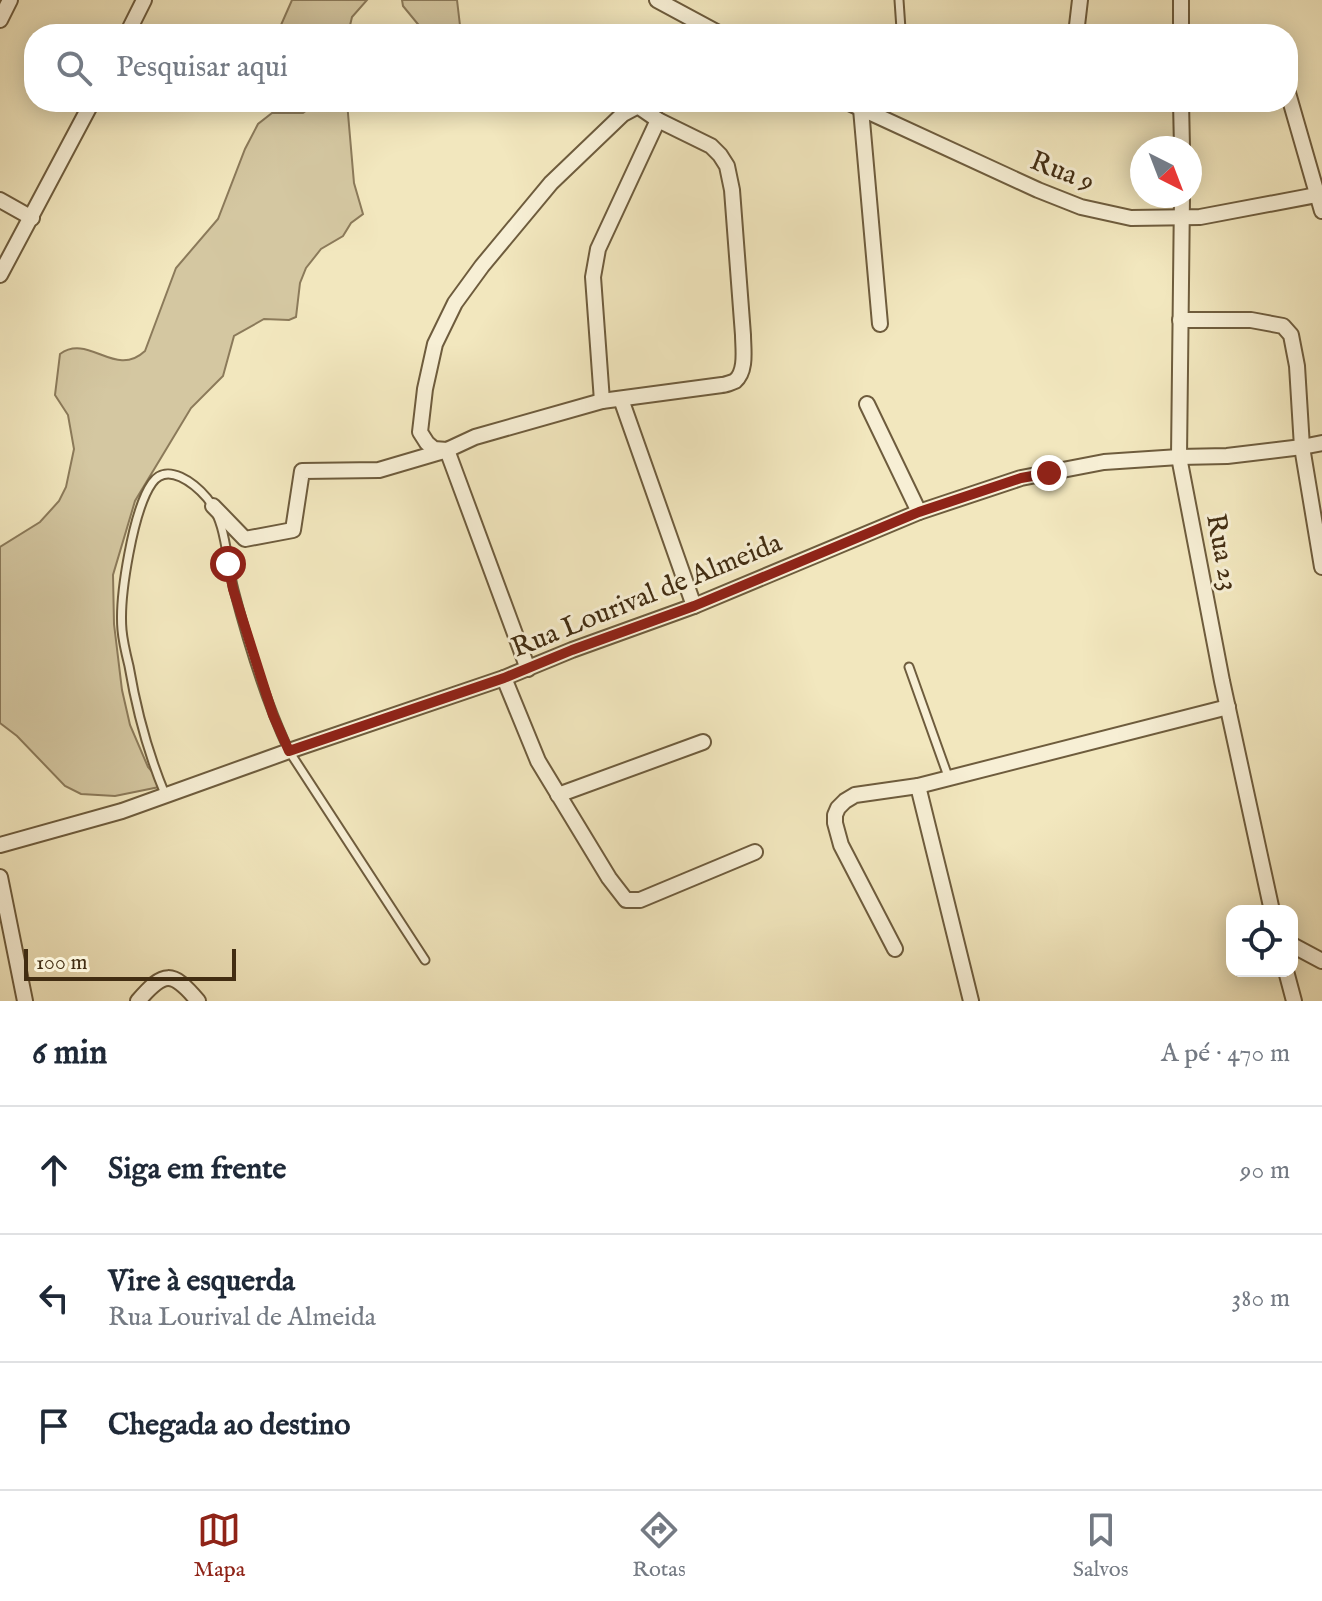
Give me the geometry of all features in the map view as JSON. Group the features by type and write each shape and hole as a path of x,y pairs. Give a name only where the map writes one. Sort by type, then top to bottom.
{"street":[{"path":"0,20 10,0"},
{"path":"132,24 144,0"},
{"path":"657,0 701,24"},
{"path":"1077,24 1080,0"},
{"path":"1181,0 1181,24"},
{"path":"0,275 87,112"},
{"path":"447,450 434,449 427,443 420,432 420,422 435,344 455,303 551,183 625,112"},
{"path":"213,506 245,539 293,530 302,471 379,470 447,450 475,437 602,401 733,382 744,359 732,190 727,166 711,146 646,112"},
{"path":"861,112 880,324"},
{"name":"Rua 9","path":"868,112 1081,207 1131,218 1200,217 1319,194"},
{"path":"1181,112 1182,136"},
{"path":"1294,112 1322,211"},
{"path":"602,401 593,277 598,249 658,120"},
{"path":"0,200 32,218"},
{"name":"Rua 23","path":"1182,208 1179,457 1271,905"},
{"path":"1180,320 1251,320 1276,324 1287,329 1291,335 1297,366 1302,447 1322,567"},
{"path":"621,399 694,606"},
{"path":"867,404 919,512"},
{"name":"Rua Lourival de Almeida","path":"0,845 122,811 504,678 694,606 919,512 1021,478 1104,462 1227,456 1322,443"},
{"path":"447,450 528,669"},
{"path":"504,678 538,761 609,878 626,900 640,900 755,852"},
{"path":"895,949 841,845 835,823 838,808 855,795 949,779 1228,707"},
{"path":"558,795 703,742"},
{"path":"918,786 971,1001"},
{"path":"0,877 25,1001"},
{"path":"1298,948 1322,961"},
{"path":"1288,977 1294,1001"},
{"path":"138,1001 155,982 163,978 173,978 185,985 198,1001"}],"lane":[{"path":"899,0 901,24"},
{"path":"165,795 143,739 122,630 128,555 142,504 152,483 168,473 181,476 191,483 216,510 233,589 264,689 289,751 425,960"},
{"path":"909,667 949,779"}],"shaded area":[{"path":"292,0 367,0 352,17 350,24 281,24"},
{"path":"402,0 457,0 460,24 418,24 403,6"},
{"path":"348,112 354,183 363,214 351,223 343,236 321,249 306,268 300,283 296,317 289,320 264,319 234,336 223,376 191,408 135,501 113,575 114,624 122,690 130,725 148,767 164,786 115,796 81,794 65,786 17,736 0,723 0,547 40,522 59,501 66,487 74,449 68,415 55,395 60,354 81,349 123,360 145,351 176,268 218,219 258,124 272,113"}],"route":[{"path":"228,564 273,715 289,751 504,678 694,606 919,512 1021,478 1049,473"}]}
